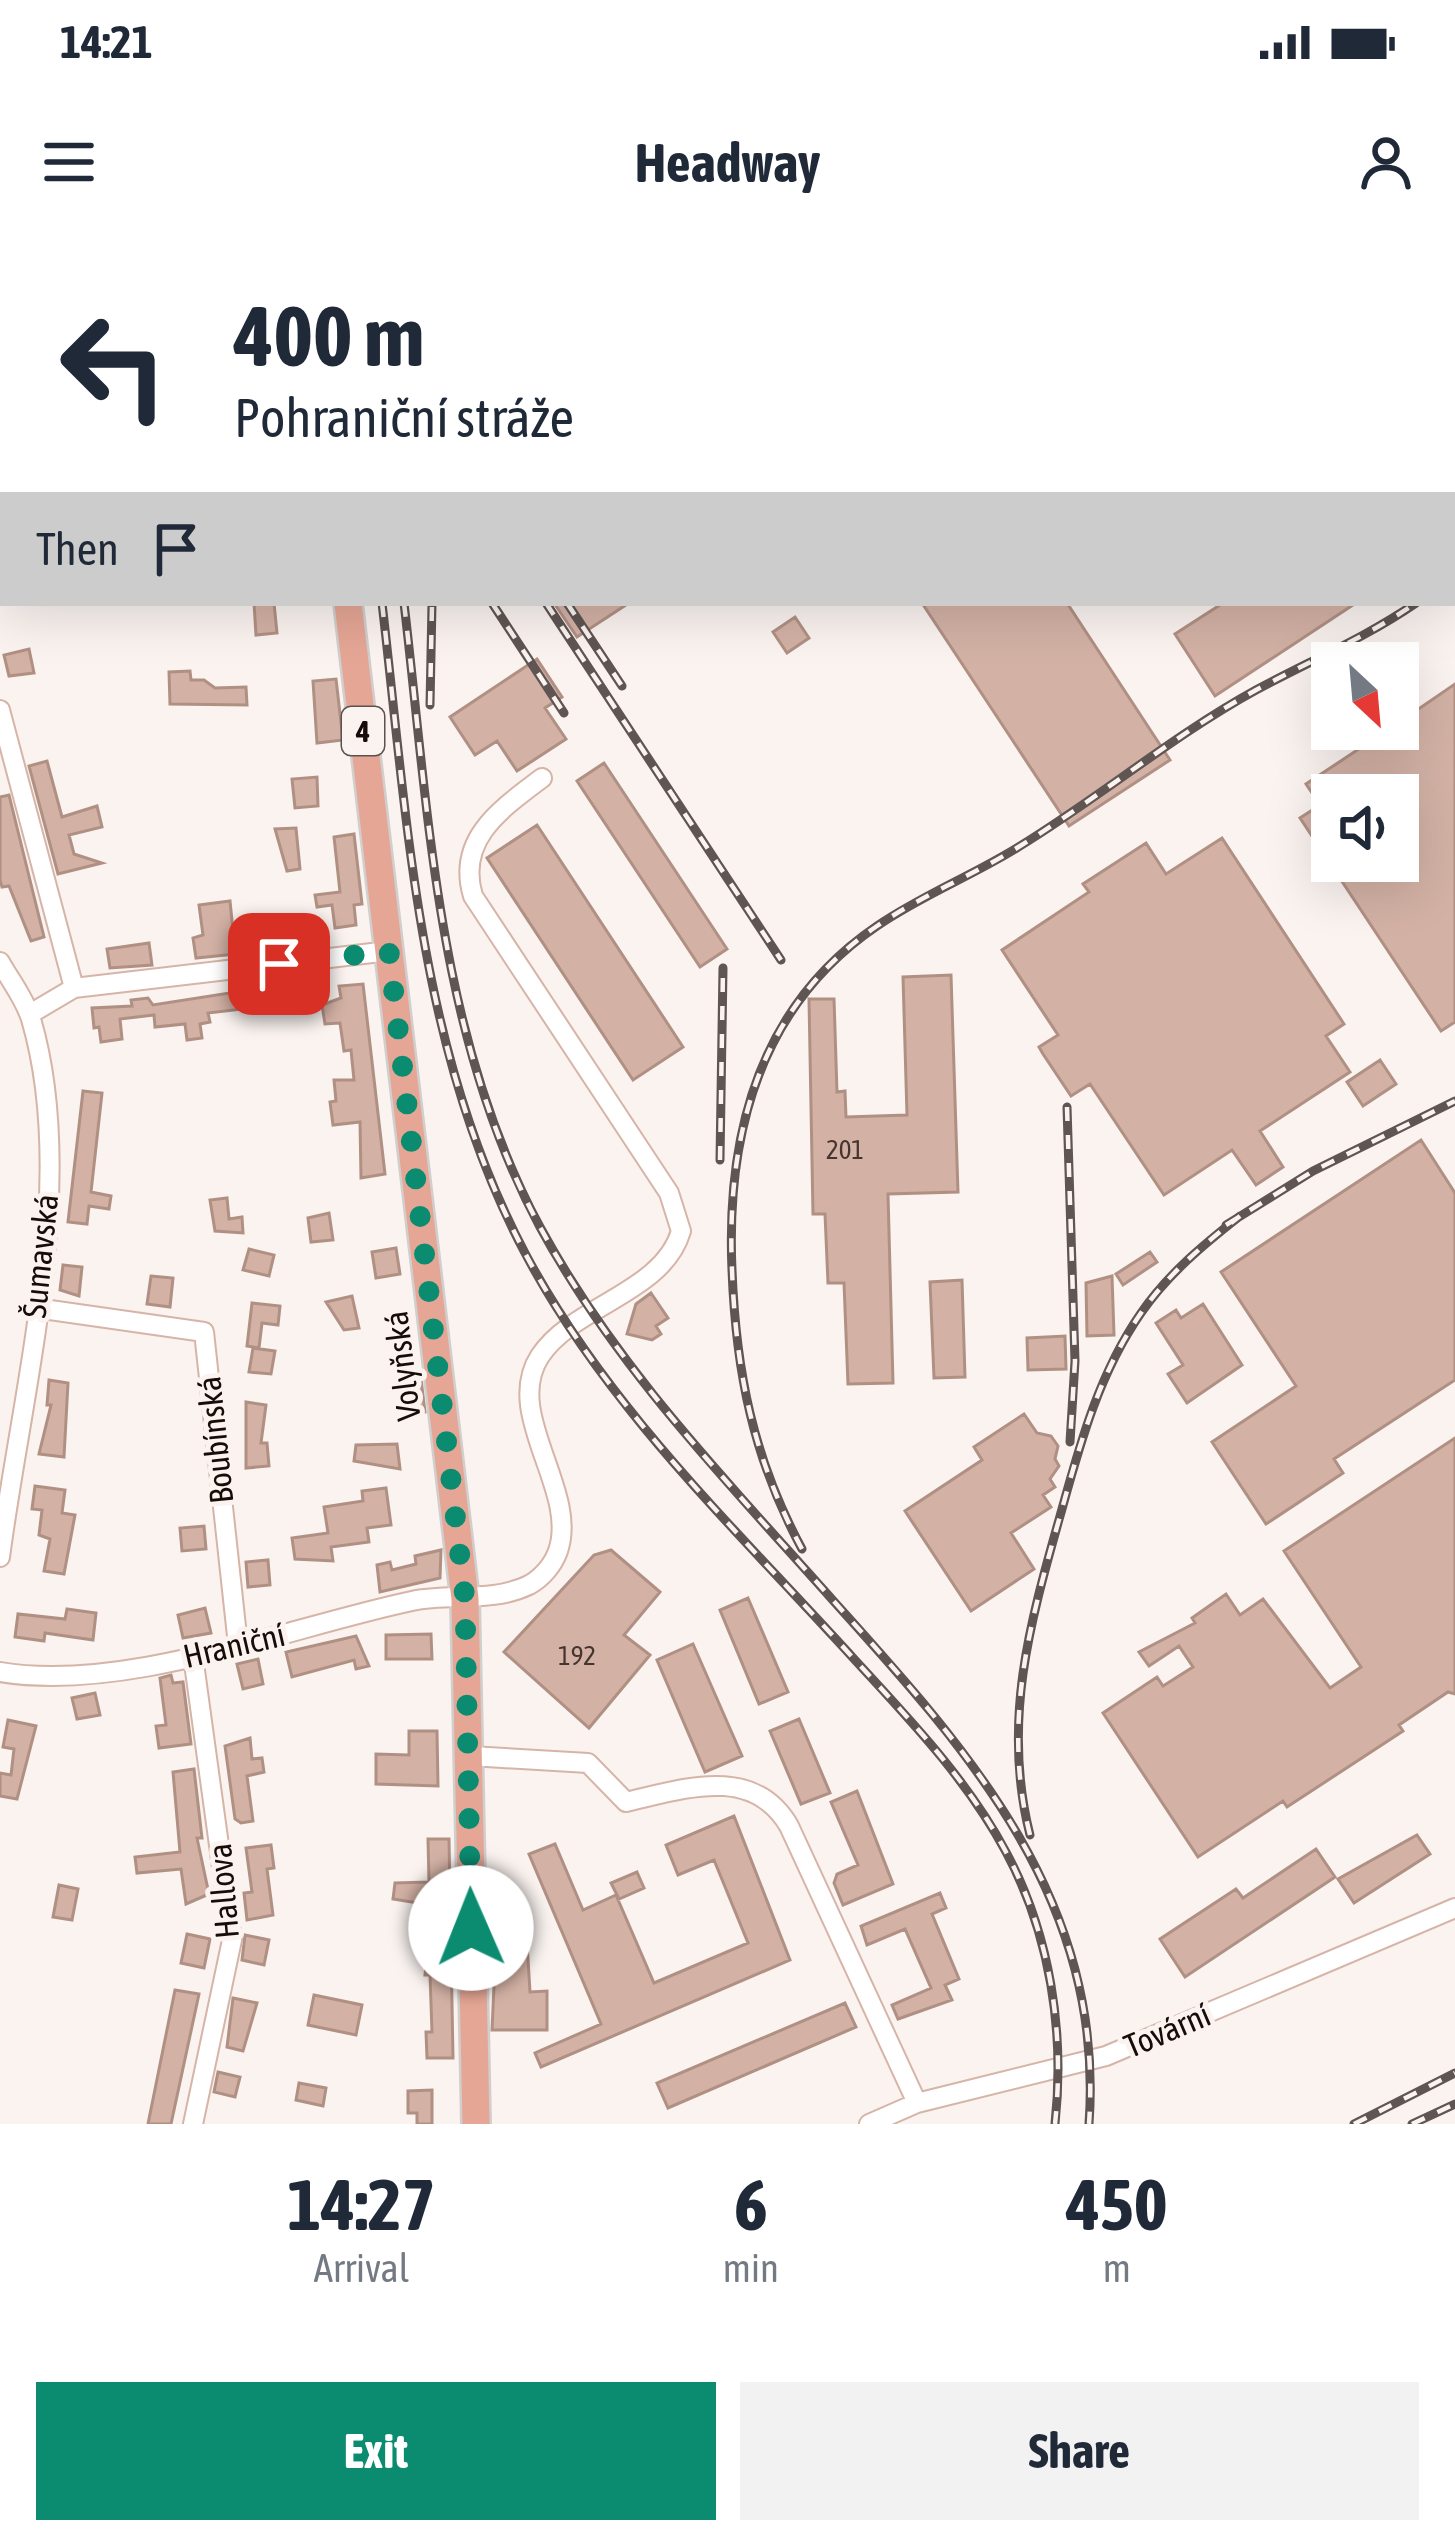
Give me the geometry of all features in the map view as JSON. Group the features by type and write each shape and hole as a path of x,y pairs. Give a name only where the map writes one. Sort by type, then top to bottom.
{"main road":[{"name":"Volyňská","path":"348,606 465,1599 476,2124"}],"street":[{"path":"0,710 74,988"},
{"name":"Hraniční","path":"0,1672 111,1670 194,1656 418,1600 465,1599 529,1585 557,1554 560,1515 531,1399 541,1355 665,1261 681,1231 668,1193 473,896 468,868 475,841 542,778"},
{"path":"29,1014 74,988 389,951"},
{"name":"Šumavská","path":"0,962 29,1014 51,1143 36,1308 0,1557"},
{"name":"Boubínská","path":"36,1308 204,1332 238,1645"},
{"name":"Hallova","path":"193,2124 232,1940 194,1656"},
{"path":"470,1756 588,1763 626,1802 725,1785 771,1801 799,1846 917,2103"},
{"name":"Tovární","path":"869,2124 917,2103 1106,2056 1455,1909"}],"building":[{"path":"254,606 274,606 277,633 256,635"},
{"path":"556,606 624,606 577,637"},
{"path":"924,606 1069,606 1170,760 1069,826"},
{"path":"1218,606 1351,606 1215,696 1175,634"},
{"path":"795,617 809,638 787,653 773,632"},
{"path":"29,649 34,673 9,676 4,655"},
{"path":"537,659 562,697 545,708 566,739 517,771 497,741 475,755 450,717"},
{"path":"190,671 191,680 204,680 215,688 246,687 247,705 170,704 169,672"},
{"path":"336,679 343,740 317,743 313,681"},
{"path":"1455,684 1455,1022 1441,1031 1342,882 1419,882 1419,774 1321,774 1357,750 1419,750 1419,709"},
{"path":"47,761 62,817 97,806 102,827 69,835 74,854 102,863 58,874 29,766"},
{"path":"604,763 727,949 700,967 577,781"},
{"path":"317,777 318,806 295,808 292,779"},
{"path":"9,795 44,937 31,941 9,886 2,887 0,880 0,797"},
{"path":"1311,811 1311,835 1300,818"},
{"path":"537,825 683,1047 633,1080 487,858"},
{"path":"296,828 300,869 287,871 275,829"},
{"path":"354,834 362,904 354,905 356,925 335,928 332,905 317,907 315,895 340,892 334,837"},
{"path":"1222,838 1344,1024 1326,1036 1350,1072 1260,1131 1283,1167 1256,1185 1232,1150 1164,1195 1090,1084 1071,1096 1043,1054 1039,1047 1058,1035 1002,950 1089,892 1083,884 1146,843 1166,874"},
{"path":"230,901 233,931 273,926 275,950 196,958 193,938 203,935 199,905"},
{"path":"149,943 152,965 110,968 107,949"},
{"path":"951,975 958,1192 888,1194 893,1383 848,1384 844,1283 828,1283 825,1214 813,1214 809,999 834,999 837,1092 845,1091 846,1117 907,1115 903,977"},
{"path":"363,984 385,1174 361,1178 360,1122 333,1125 330,1102 336,1101 334,1080 354,1080 351,1050 344,1051 340,1023 325,1024 322,1005 341,998 339,986"},
{"path":"249,990 251,1008 208,1013 210,1022 200,1024 202,1038 187,1040 185,1024 155,1027 154,1015 120,1019 122,1039 101,1042 99,1027 94,1028 92,1008 132,1006 131,1000 148,998 153,1005"},
{"path":"1380,1060 1396,1084 1363,1106 1347,1082"},
{"path":"83,1091 102,1093 91,1192 111,1196 109,1209 89,1206 87,1224 68,1222"},
{"path":"1421,1140 1455,1193 1455,1380 1334,1459 1343,1473 1266,1524 1212,1442 1296,1386 1221,1272"},
{"path":"227,1198 229,1219 242,1217 243,1233 215,1231 210,1200"},
{"path":"329,1213 333,1240 311,1242 308,1218"},
{"path":"396,1248 400,1274 376,1278 372,1252"},
{"path":"249,1249 274,1255 269,1276 243,1270"},
{"path":"1150,1252 1157,1262 1123,1285 1116,1274"},
{"path":"63,1265 82,1267 79,1296 60,1290"},
{"path":"151,1276 173,1278 170,1307 147,1304"},
{"path":"1112,1276 1114,1335 1087,1336 1086,1283"},
{"path":"962,1280 965,1377 934,1378 930,1282"},
{"path":"651,1293 668,1318 656,1326 661,1334 652,1340 627,1334 636,1304"},
{"path":"352,1296 359,1328 344,1330 326,1302"},
{"path":"252,1303 280,1306 278,1325 262,1323 259,1348 247,1346"},
{"path":"1203,1304 1242,1365 1187,1403 1168,1374 1183,1365 1156,1323 1176,1310 1181,1318"},
{"path":"1065,1336 1066,1369 1028,1370 1027,1338"},
{"path":"253,1348 275,1351 271,1374 249,1372"},
{"path":"421,1379 425,1412 404,1415 400,1382"},
{"path":"49,1380 68,1383 64,1457 39,1454 51,1405 47,1405"},
{"path":"246,1402 266,1405 261,1443 267,1443 269,1466 246,1468"},
{"path":"1024,1414 1037,1433 1051,1436 1058,1446 1055,1459 1059,1466 1050,1479 1055,1487 1043,1495 1051,1507 1011,1533 1034,1569 971,1611 905,1511 982,1460 974,1447"},
{"path":"1455,1438 1455,1694 1448,1692 1399,1725 1403,1731 1287,1807 1283,1801 1198,1857 1103,1713 1157,1677 1163,1686 1193,1667 1179,1646 1149,1666 1139,1652 1195,1623 1192,1618 1226,1594 1240,1615 1263,1599 1330,1688 1361,1667 1284,1551"},
{"path":"397,1444 400,1469 354,1461 356,1445"},
{"path":"35,1486 65,1490 62,1513 75,1515 64,1574 44,1571 50,1539 39,1535 42,1510 32,1509"},
{"path":"386,1488 391,1525 367,1528 369,1542 331,1547 333,1561 295,1559 292,1538 328,1533 324,1507 363,1501 362,1491"},
{"path":"204,1526 206,1549 182,1551 180,1528"},
{"path":"441,1550 440,1578 380,1592 377,1565 390,1562 392,1570 416,1564 415,1556"},
{"path":"611,1550 660,1592 624,1635 650,1655 589,1728 504,1652 594,1555"},
{"path":"268,1560 270,1585 248,1587 246,1562"},
{"path":"748,1598 788,1692 759,1704 720,1610"},
{"path":"205,1608 211,1633 183,1638 178,1615"},
{"path":"67,1609 96,1613 93,1640 45,1633 44,1641 15,1637 18,1614 65,1619"},
{"path":"431,1634 432,1659 386,1659 386,1635"},
{"path":"356,1636 369,1666 356,1669 354,1660 292,1677 286,1652"},
{"path":"693,1644 742,1756 705,1772 657,1660"},
{"path":"258,1659 263,1684 243,1689 237,1664"},
{"path":"171,1675 173,1683 183,1682 191,1744 159,1748 156,1726 166,1725 160,1678"},
{"path":"95,1693 100,1715 77,1719 72,1698"},
{"path":"799,1719 830,1793 801,1804 770,1731"},
{"path":"8,1720 36,1726 17,1799 0,1796 0,1773 11,1775 14,1749 3,1747"},
{"path":"409,1731 437,1731 438,1786 376,1784 376,1754 409,1755"},
{"path":"250,1738 252,1759 262,1758 264,1772 247,1776 253,1821 241,1823 235,1819 225,1746"},
{"path":"194,1769 202,1838 197,1838 209,1894 186,1904 181,1869 137,1873 135,1857 180,1852 173,1772"},
{"path":"857,1791 893,1884 843,1905 834,1883 837,1874 858,1865 831,1802"},
{"path":"734,1816 790,1960 541,2067 535,2053 601,2024 529,1854 555,1844 583,1910 616,1895 654,1983 748,1943 714,1860 678,1875 666,1845"},
{"path":"1417,1835 1430,1854 1354,1903 1338,1879"},
{"path":"428,1839 449,1839 453,2058 427,2058 426,2032 432,2032 430,1975 425,1975 430,1926 424,1926 424,1904 393,1899 395,1883 429,1882"},
{"path":"271,1845 274,1868 267,1869 273,1915 247,1920 244,1893 252,1892 246,1848"},
{"path":"1316,1849 1335,1877 1185,1977 1160,1939 1236,1889 1243,1898"},
{"path":"637,1872 644,1888 619,1899 611,1883"},
{"path":"59,1885 78,1889 72,1920 53,1917"},
{"path":"940,1893 946,1908 932,1914 959,1979 945,1985 952,2000 898,2019 892,2005 931,1988 905,1929 867,1945 861,1926"},
{"path":"187,1934 210,1939 204,1968 181,1963"},
{"path":"245,1935 269,1940 264,1965 242,1960"},
{"path":"496,1942 527,1942 530,1992 547,1991 547,2030 492,2030"},
{"path":"175,1990 199,1994 171,2124 148,2124"},
{"path":"314,1995 362,2005 356,2035 308,2025"},
{"path":"233,1998 257,2003 243,2051 227,2047"},
{"path":"845,2003 856,2027 668,2108 657,2083"},
{"path":"218,2072 240,2077 235,2097 214,2092"},
{"path":"299,2083 326,2088 323,2106 296,2100"},
{"path":"432,2090 432,2124 417,2124 417,2113 408,2113 408,2091"}],"railway":[{"path":"382,606 423,936 461,1097 489,1176 558,1310 635,1416 917,1728 991,1825 1034,1916 1051,1984 1058,2054 1055,2124"},
{"path":"404,606 443,923 458,1002 506,1154 570,1278 637,1374 931,1713 1018,1834 1051,1899 1075,1969 1088,2043 1089,2124"},
{"path":"430,705 432,606"},
{"path":"494,606 564,713"},
{"path":"548,606 781,960"},
{"path":"569,606 622,686"},
{"path":"802,1549 771,1481 750,1414 732,1270 732,1220 744,1123 778,1034 837,958 877,926 1020,846 1256,690 1411,606"},
{"path":"720,1160 723,968"},
{"path":"1226,1225 1313,1171 1455,1101"},
{"path":"1067,1107 1075,1361 1070,1442"},
{"path":"1030,1835 1018,1751 1023,1670 1040,1590 1085,1432 1114,1359 1151,1299 1240,1216"},
{"path":"1354,2124 1455,2073"},
{"path":"1412,2124 1455,2104"}],"route":[{"path":"279,964 389,951 465,1599 471,1928"}]}
